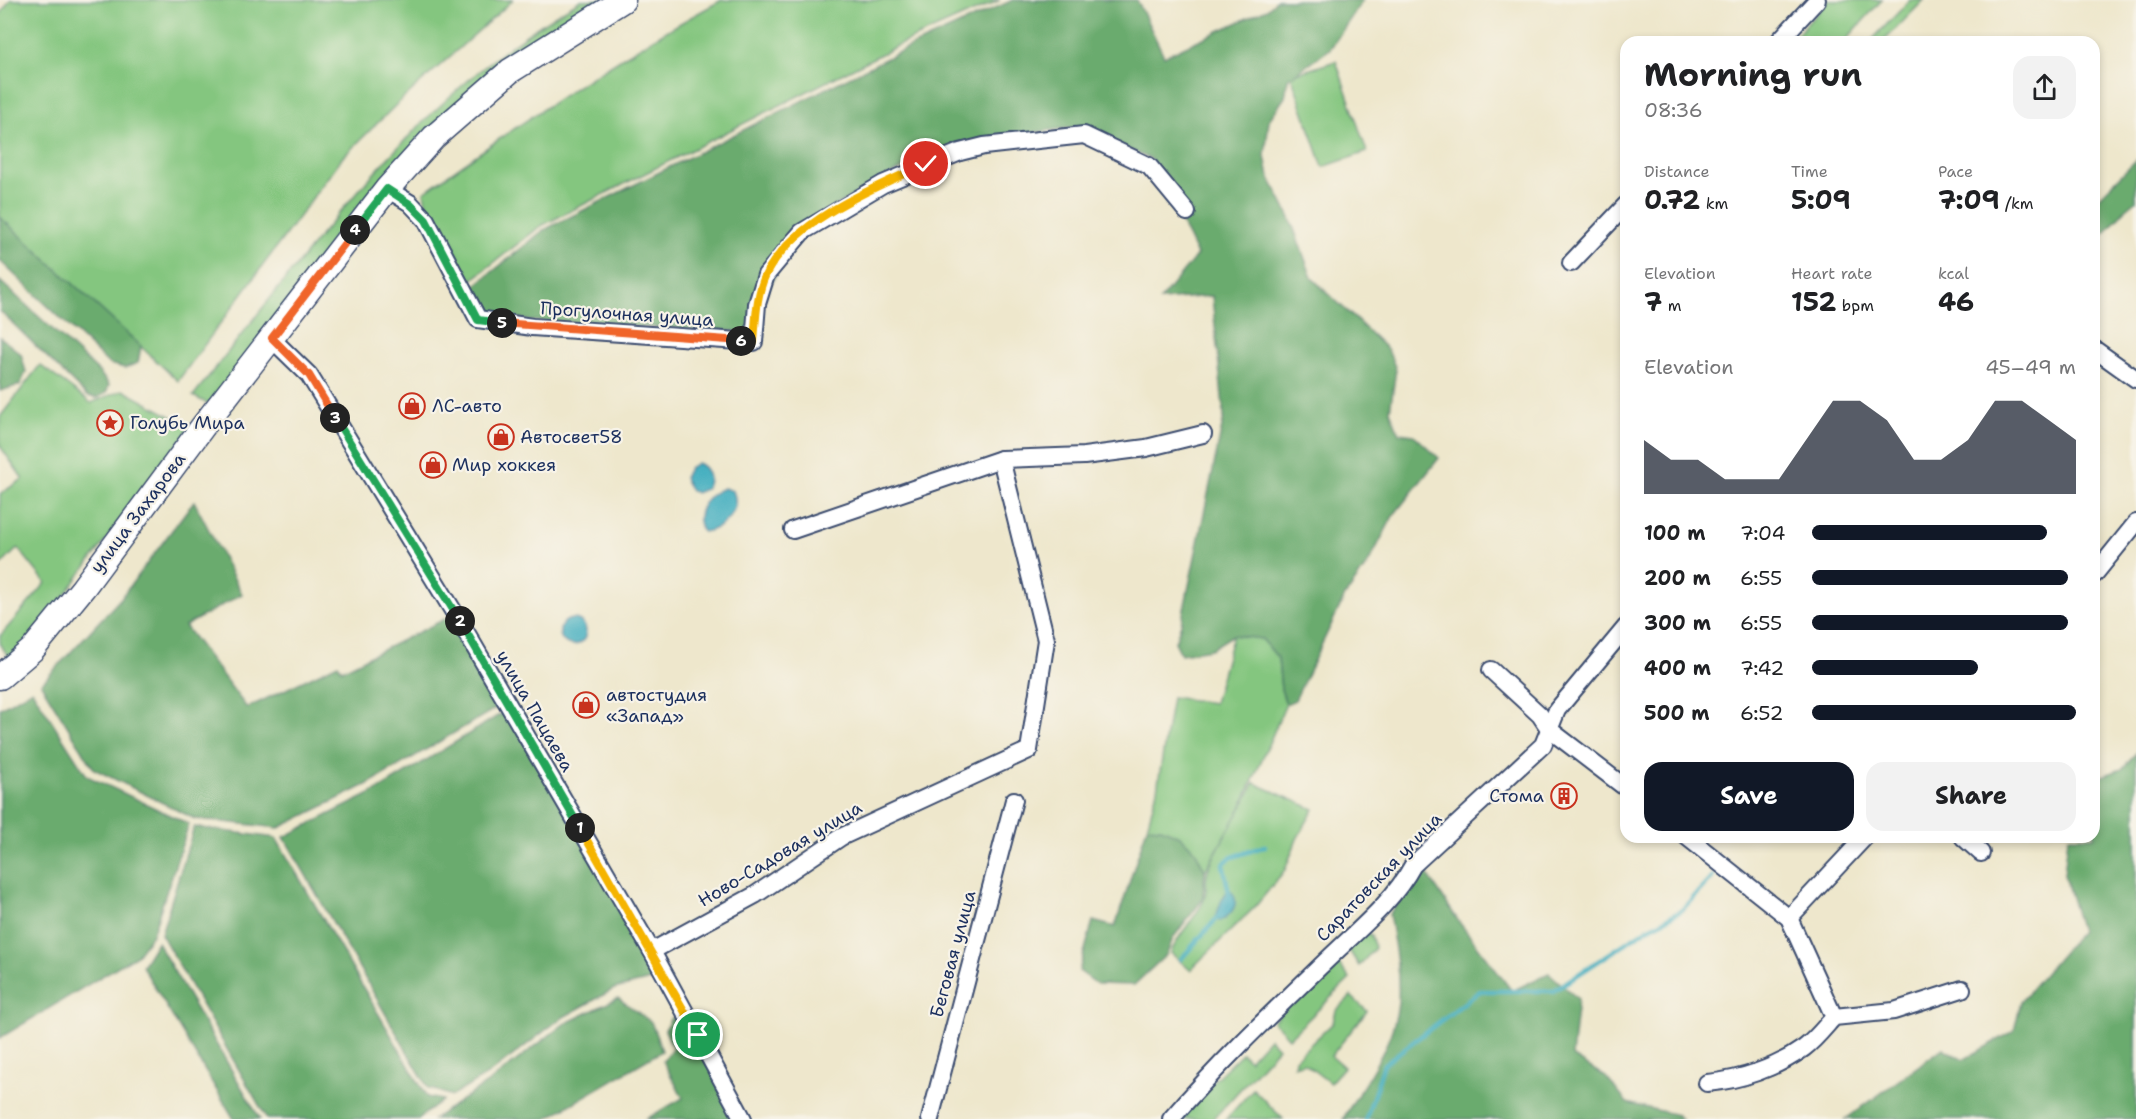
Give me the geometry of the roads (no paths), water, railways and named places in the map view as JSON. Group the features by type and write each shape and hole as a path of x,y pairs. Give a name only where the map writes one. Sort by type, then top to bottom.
{"main road":[{"name":"улица Захарова","path":"0,677 33,649 387,189 434,137 510,71 623,0"}],"street":[{"path":"1784,36 1817,0"},
{"name":"Прогулочная улица","path":"387,189 410,204 426,220 478,320 532,327 754,342 757,304 766,275 802,232 883,184 926,164 984,146 1084,135 1149,166 1187,212"},
{"path":"1571,263 1620,211"},
{"name":"улица Пацаева","path":"272,338 309,375 460,622 652,951 743,1119"},
{"path":"2100,353 2136,379"},
{"path":"793,530 1001,459 1084,456 1146,447 1203,434"},
{"name":"Ново-Садовая улица","path":"652,951 755,895 842,837 1029,750 1046,640 1001,459"},
{"path":"2100,568 2136,523"},
{"name":"Саратовская улица","path":"1171,1119 1223,1062 1375,914 1404,882 1413,865 1542,745 1557,710 1620,634"},
{"path":"1491,670 1540,716 1550,730 1620,783"},
{"name":"Беговая улица","path":"930,1119 1014,800"},
{"path":"1695,843 1789,918 1834,1017"},
{"path":"1789,918 1859,843"},
{"path":"1970,843 1981,853"},
{"path":"1707,1083 1727,1082 1761,1071 1806,1047 1834,1017 1894,1011 1962,989"}],"water":[{"path":"697,463 706,470 709,481 706,489 696,493 691,491 684,478 689,468"},
{"path":"724,488 733,491 735,506 728,518 717,528 703,532 700,525 700,512 712,495"},
{"path":"573,619 582,623 586,632 582,641 573,645 564,641 560,632 564,623"},
{"path":"1229,889 1235,898 1232,911 1221,921 1215,920 1222,899"}],"waterway":[{"path":"1229,893 1223,864 1230,858 1265,846"},
{"path":"1366,1119 1384,1064 1480,991 1553,991 1644,931 1681,911 1713,876"},
{"path":"1181,959 1219,916"}],"place":[{"name":"ЛС-авто","path":"412,406"},
{"name":"Голубь Мира","path":"110,423"},
{"name":"Автосвет58","path":"501,437"},
{"name":"Мир хоккея","path":"433,465"},
{"name":"автостудия «Запад»","path":"586,705"},
{"name":"Стома","path":"1564,796"}]}
